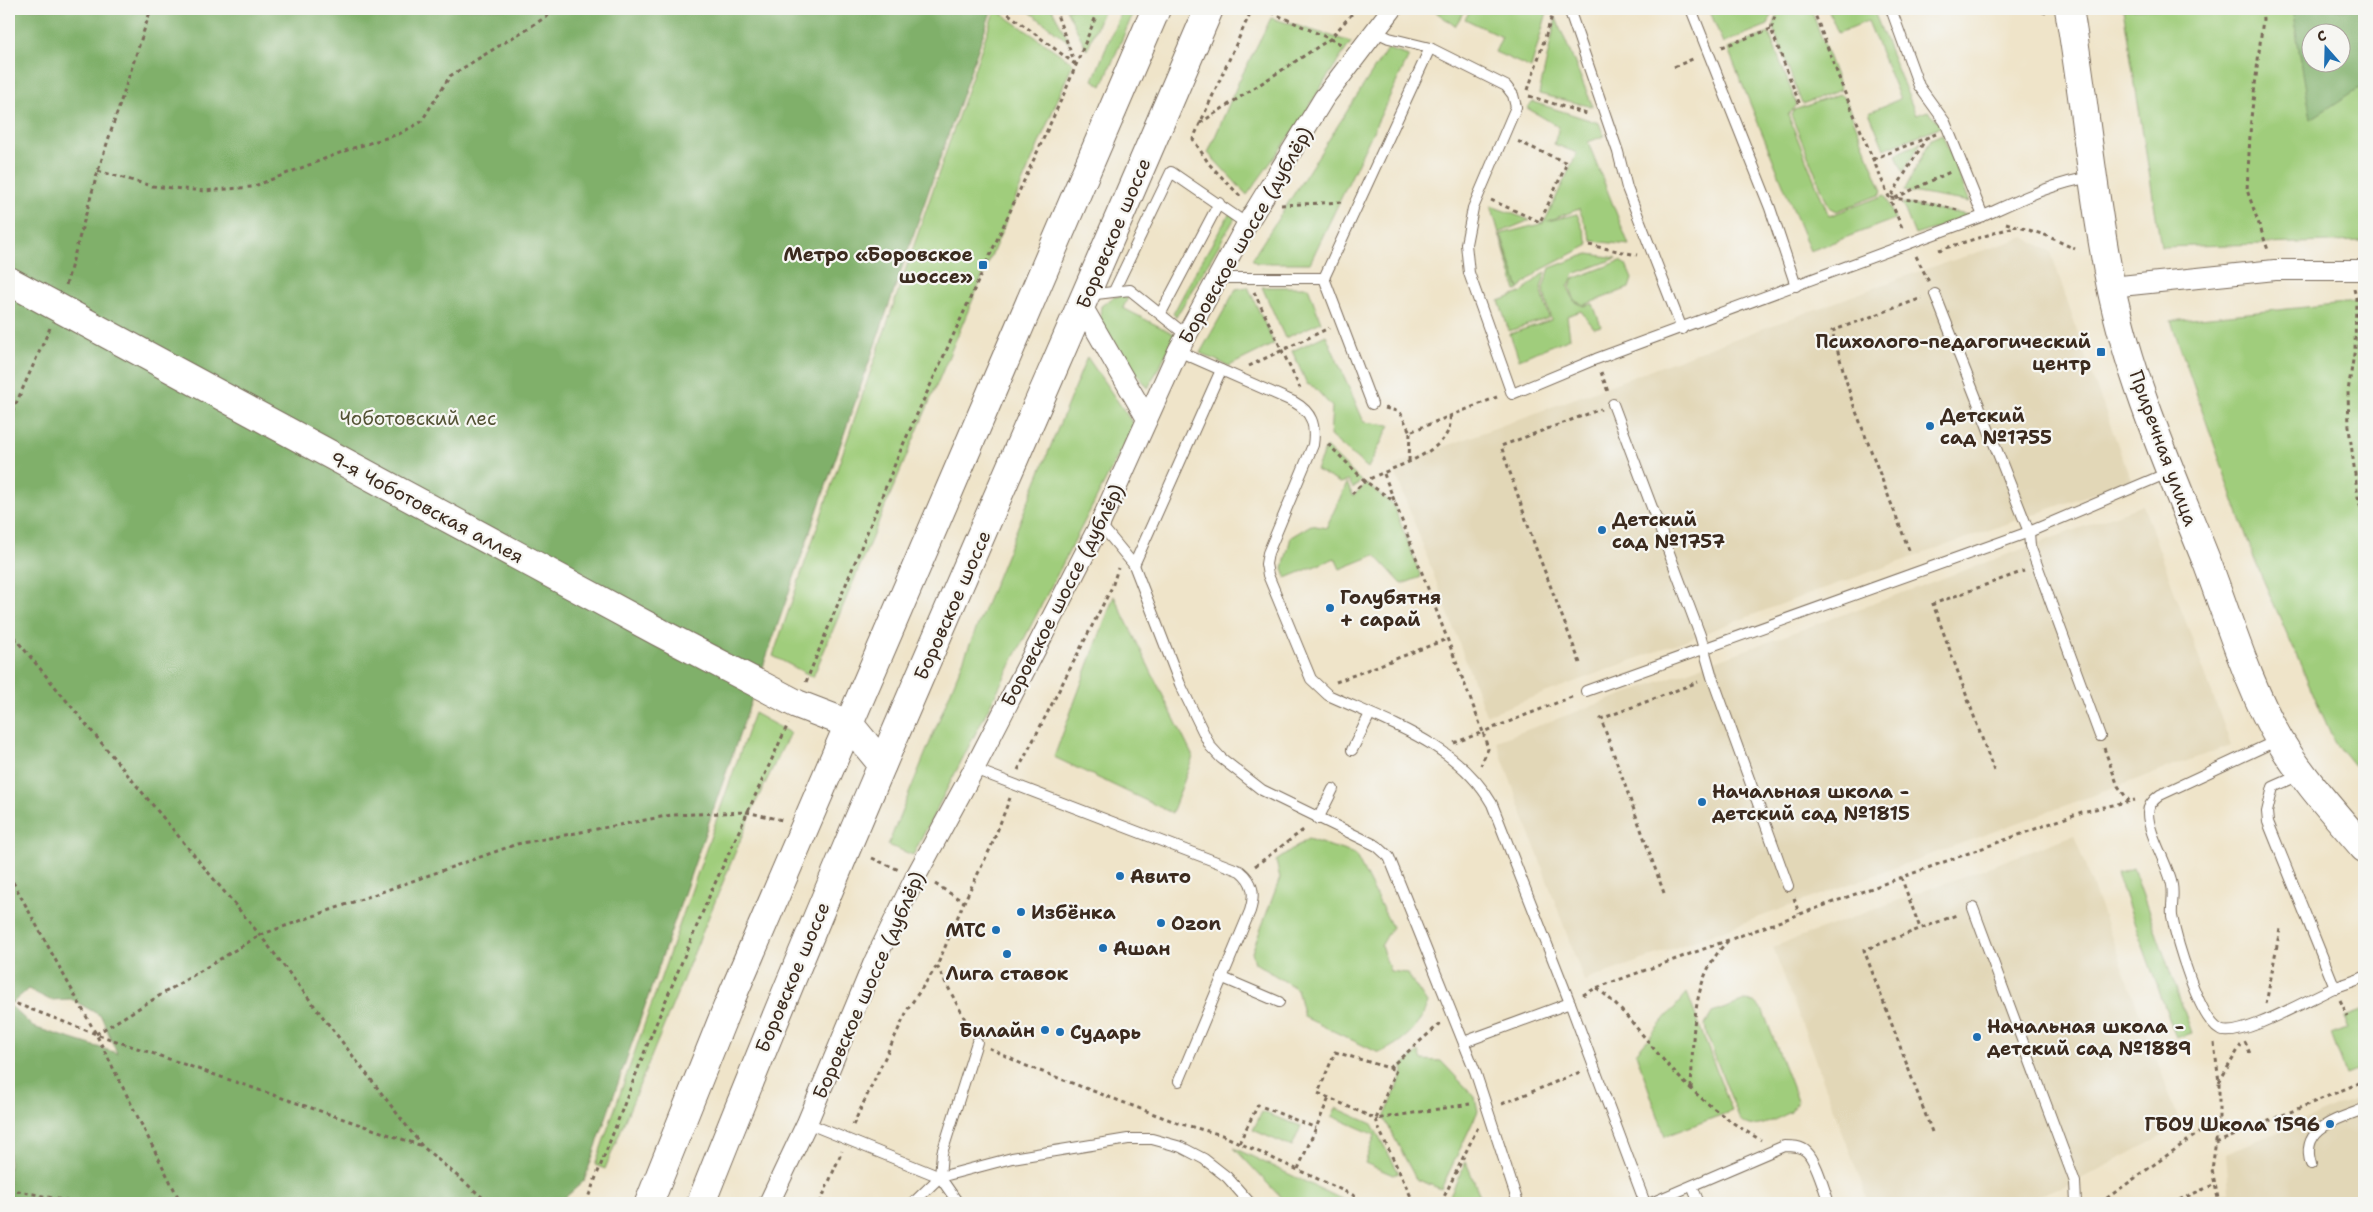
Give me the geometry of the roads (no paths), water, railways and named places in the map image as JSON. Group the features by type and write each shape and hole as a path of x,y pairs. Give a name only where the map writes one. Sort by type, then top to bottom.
{"main road":[{"path":"649,1203 727,1008 1156,9"},
{"name":"Боровское шоссе","path":"701,1203 776,1012 882,764 1085,301 1209,9"},
{"name":"Приречная улица","path":"2069,9 2111,287 2126,342 2170,472 2238,646 2279,739 2303,774 2364,848"},
{"name":"9-я Чоботовская аллея","path":"9,281 797,704 848,724"},
{"path":"848,724 882,764"}],"street":[{"name":"Боровское шоссе (дублёр)","path":"769,1203 807,1123 874,962 916,876 974,769 1100,524 1182,343 1253,213 1324,98 1392,9"},
{"path":"2111,287 2275,270 2356,270"},
{"path":"1085,301 1147,419"}],"lane":[{"path":"1569,9 1618,152 1627,188 1682,329"},
{"path":"1691,9 1770,208 1796,286"},
{"path":"1890,9 1919,86 1948,129 1983,216"},
{"path":"1374,31 1389,38 1430,48 1506,86 1513,95 1516,107 1479,195 1468,226 1466,244 1468,266 1512,394 1596,359 1682,329 1908,242 1983,216 2047,188 2067,181 2093,177"},
{"path":"1372,404 1324,278 1430,48"},
{"path":"1114,291 1171,172 1219,204 1253,213"},
{"path":"1160,313 1219,204"},
{"path":"1216,278 1324,278"},
{"path":"1085,301 1114,291 1130,290 1160,313 1182,343 1226,372 1303,407 1313,420 1315,432 1313,445 1268,553 1266,564 1268,575 1311,679 1328,696 1370,714 1440,749 1474,778 1492,804 1570,1003 1645,1203"},
{"path":"1934,294 2029,532 2030,546 2100,736"},
{"path":"1134,565 1226,372"},
{"path":"1613,404 1788,886"},
{"path":"1586,691 2029,532 2170,472"},
{"path":"1100,524 1134,565 1180,684 1210,746 1221,758 1262,790 1318,819 1377,846 1389,857 1464,1042 1518,1203"},
{"path":"1352,750 1370,714"},
{"path":"2279,739 2160,795 2154,800 2148,810 2148,818 2172,886 2172,914 2179,948 2202,1006 2212,1024 2220,1030 2240,1030 2278,1016 2335,988 2364,978"},
{"path":"974,769 1245,874 1253,890 1254,899 1180,1081"},
{"path":"2303,774 2273,787 2267,812 2268,822 2335,988"},
{"path":"1318,819 1333,790"},
{"path":"1973,908 2075,1182 2076,1203"},
{"path":"1222,978 1279,1002"},
{"path":"1464,1042 1570,1003"},
{"path":"940,1177 942,1153 977,1042"},
{"path":"2310,1164 2307,1153 2308,1144 2313,1136 2336,1120 2364,1109"},
{"path":"807,1123 940,1177 958,1203"},
{"path":"913,1203 940,1177 1012,1158 1128,1140 1152,1139 1181,1147 1204,1159 1227,1177 1250,1203"},
{"path":"1651,1203 1784,1146 1796,1146 1806,1151 1829,1203"},
{"path":"1692,1186 1699,1203"}],"place":[{"name":"Метро «Боровское шоссе»","path":"983,265"},
{"name":"Психолого-педагогический центр","path":"2101,352"},
{"name":"Детский сад №1755","path":"1930,426"},
{"name":"Детский сад №1757","path":"1602,530"},
{"name":"Голубятня + сарай","path":"1330,608"},
{"name":"Начальная школа - детский сад №1815","path":"1702,802"},
{"name":"Авито","path":"1120,876"},
{"name":"Избёнка","path":"1021,912"},
{"name":"Ozon","path":"1161,923"},
{"name":"МТС","path":"996,930"},
{"name":"Ашан","path":"1103,948"},
{"name":"Лига ставок","path":"1007,954"},
{"name":"Билайн","path":"1045,1030"},
{"name":"Сударь","path":"1060,1032"},
{"name":"Начальная школа - детский сад №1889","path":"1977,1037"},
{"name":"ГБОУ Школа 1596","path":"2330,1124"}],"park label":[{"name":"Чоботовский лес","path":"418,418"}]}
